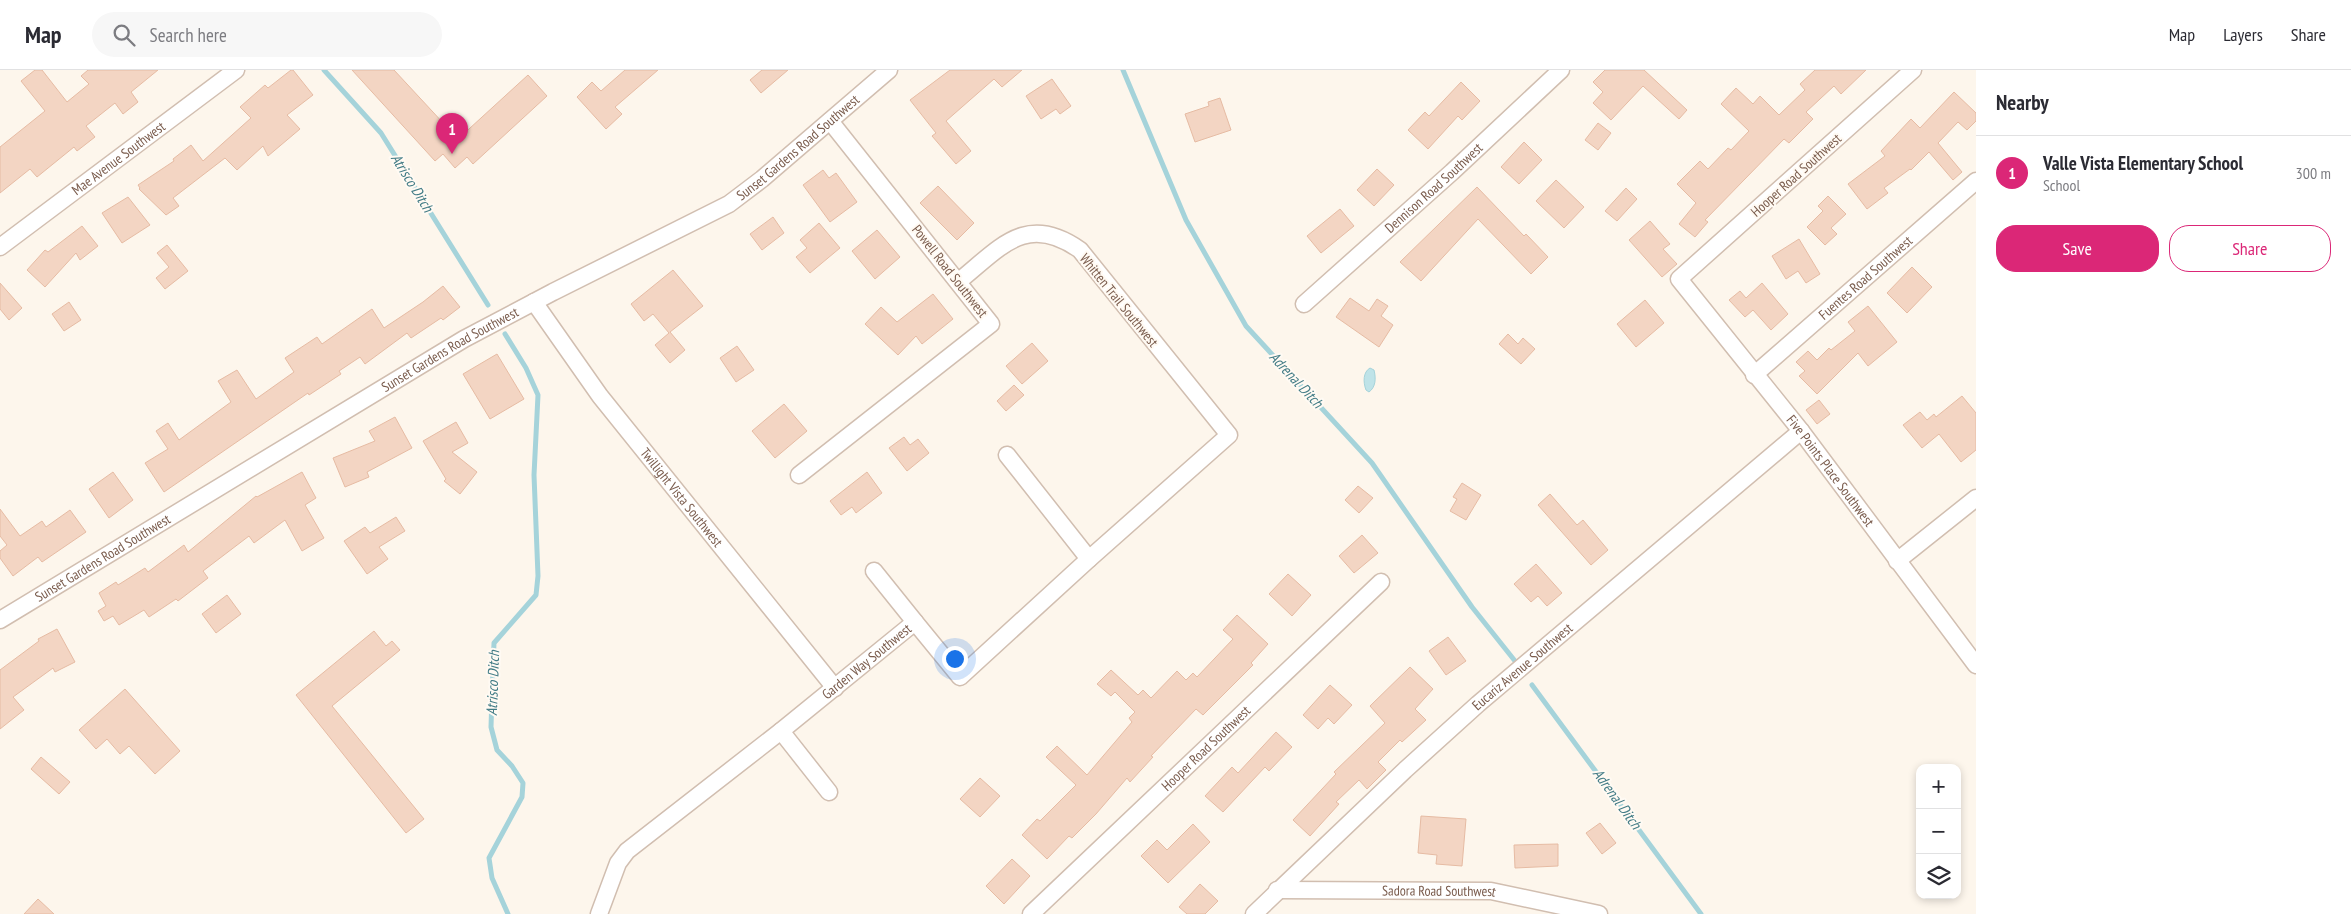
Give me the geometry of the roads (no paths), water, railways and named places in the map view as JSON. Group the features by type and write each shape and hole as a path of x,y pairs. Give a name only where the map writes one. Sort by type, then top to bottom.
{"street":[{"name":"Mae Avenue Southwest","path":"0,247 236,70"},
{"name":"Sunset Gardens Road Southwest","path":"0,620 464,339 729,204 889,70"},
{"name":"Dennison Road Southwest","path":"1304,304 1452,172 1561,70"},
{"name":"Hooper Road Southwest","path":"1680,279 1913,70"},
{"name":"Powell Road Southwest","path":"799,475 991,324 959,281 830,121"},
{"name":"Fuentes Road Southwest","path":"1754,374 1976,181"},
{"name":"Whitten Trail Southwest","path":"959,281 1010,240 1029,234 1046,234 1063,238 1080,250 1229,435"},
{"name":"Five Points Place Southwest","path":"1680,279 1801,431 1976,665"},
{"name":"Twillight Vista Southwest","path":"530,304 600,396 835,688"},
{"name":"Eucariz Avenue Southwest","path":"1254,914 1277,890 1478,704 1801,431"},
{"name":"Garden Way Southwest","path":"599,914 618,863 627,851 781,731 915,622 960,677 1229,435"},
{"path":"1007,455 1089,559"},
{"path":"1897,561 1976,498"},
{"path":"874,571 915,622"},
{"name":"Hooper Road Southwest","path":"1031,914 1381,582"},
{"path":"781,731 829,792"},
{"name":"Sadora Road Southwest","path":"1277,890 1491,891 1599,914"}],"water":[{"path":"1370,368 1374,370 1375,379 1373,388 1369,392 1366,390 1364,381 1366,372"}],"waterway":[{"name":"Atrisco Ditch","path":"324,70 381,133 488,305"},
{"name":"Adrenal Ditch","path":"1123,70 1186,220 1246,326 1372,463 1472,607 1515,661"},
{"name":"Atrisco Ditch","path":"505,334 526,368 538,395 534,475 538,576 536,595 494,643 491,727 497,750 512,766 523,783 522,797 489,858 492,878 508,914"},
{"name":"Adrenal Ditch","path":"1532,685 1701,914"}],"place":[{"name":"Valle Vista Elementary School","path":"452,154"}]}
